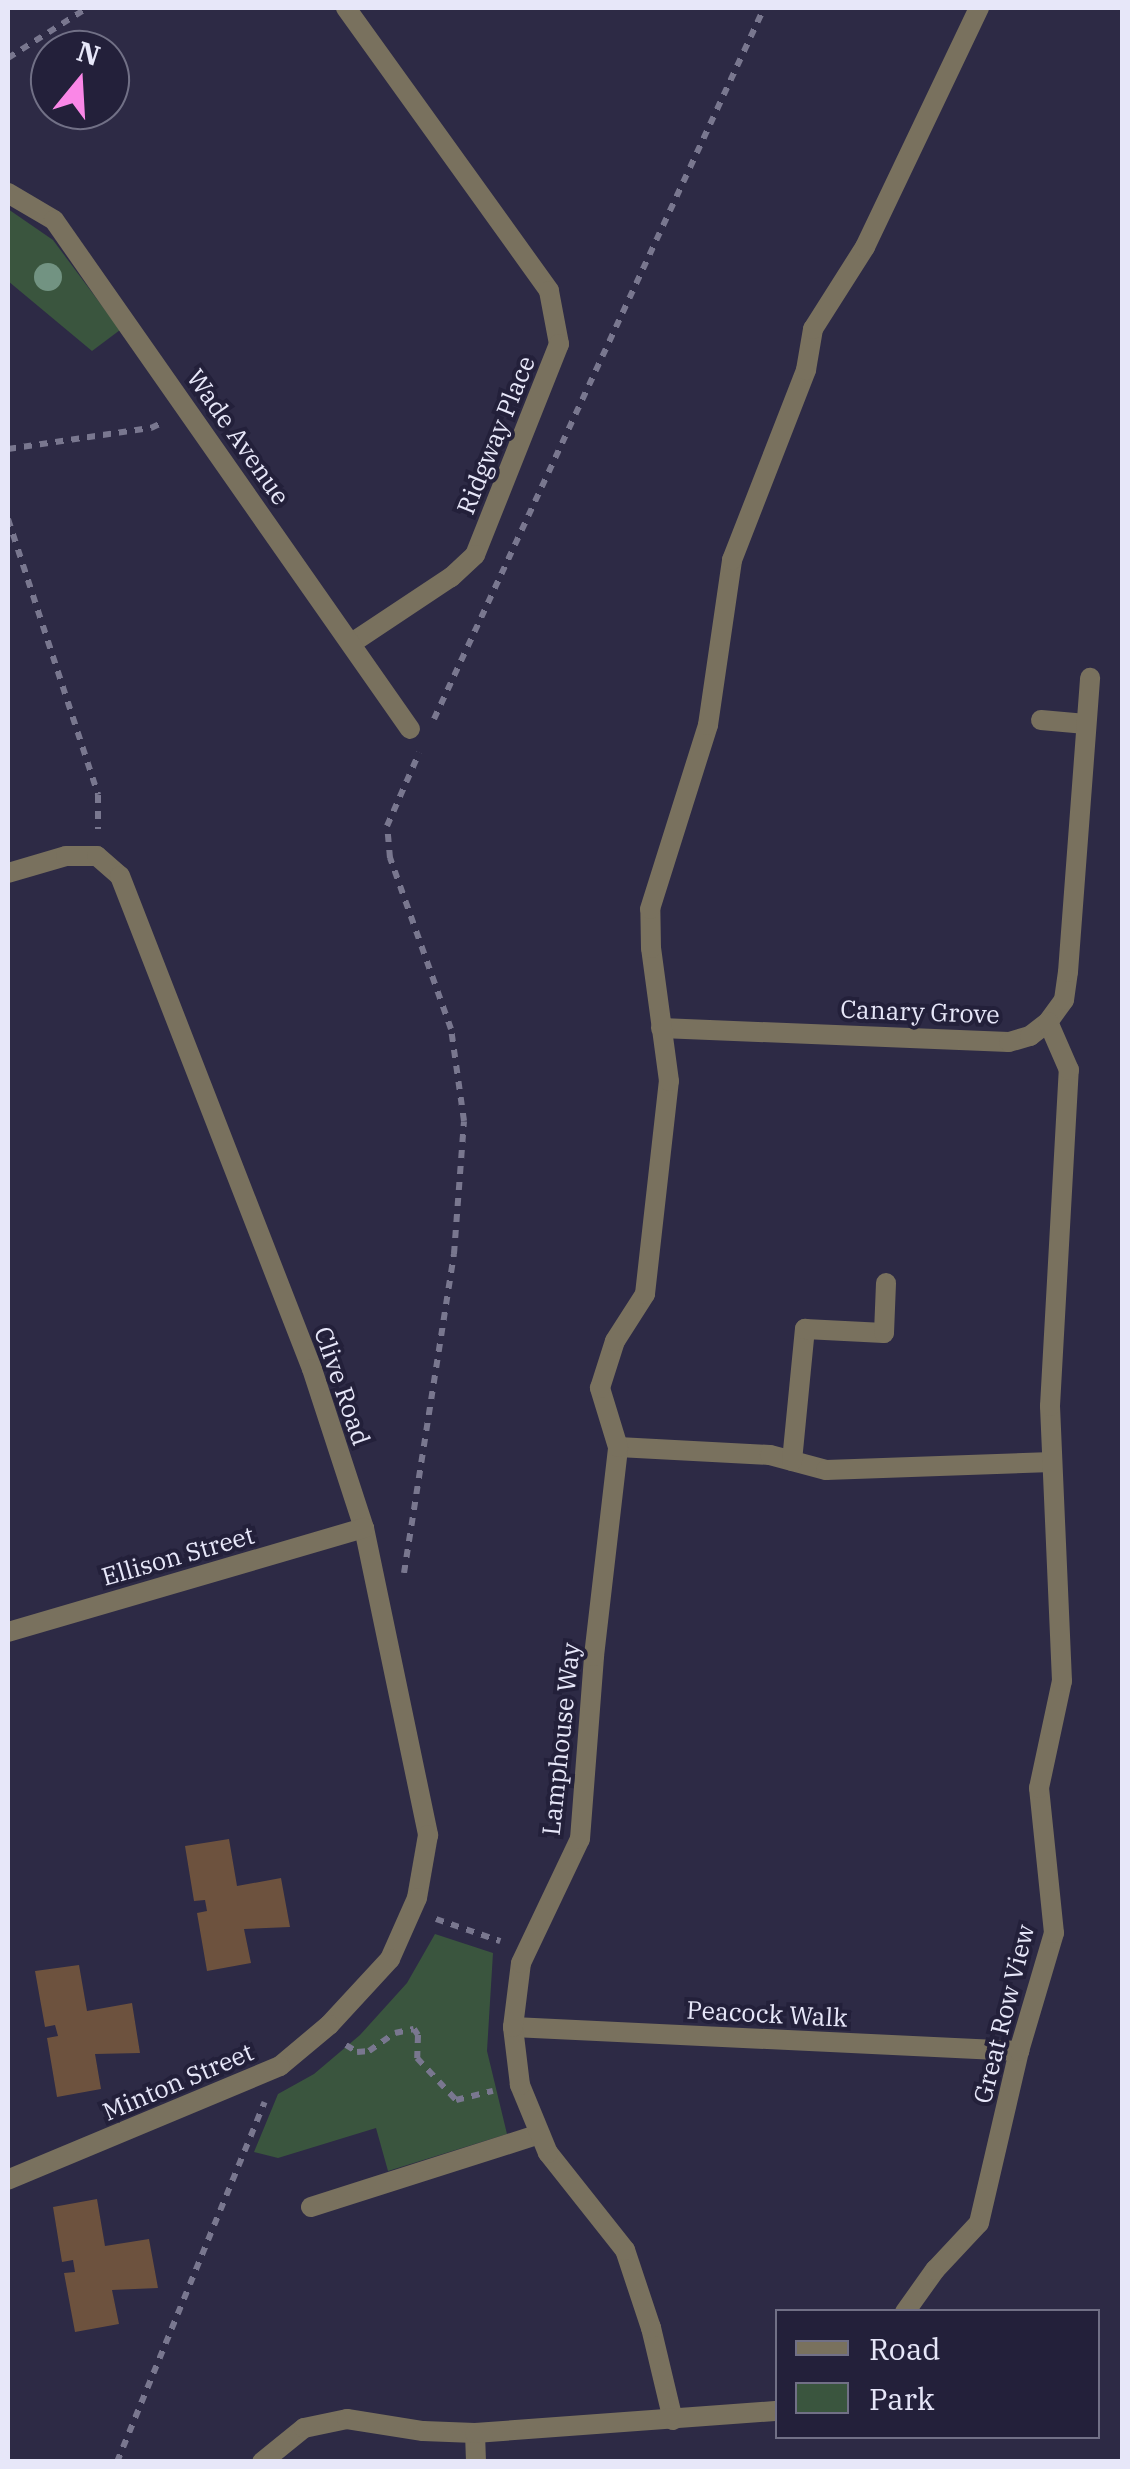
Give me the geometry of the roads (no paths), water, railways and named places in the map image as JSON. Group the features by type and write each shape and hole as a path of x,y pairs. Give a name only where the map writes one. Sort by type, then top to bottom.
{"street":[{"name":"Ridgway Place","path":"346,8 549,291 559,344 475,555 452,577 352,642"},
{"name":"Lamphouse Way","path":"673,2420 651,2328 625,2250 548,2153 520,2084 513,2027 526,1950 580,1840 594,1656 618,1446 600,1388 615,1342 645,1294 669,1082 650,909 708,725 732,560 806,370 813,329 866,247 978,8"},
{"name":"Wade Avenue","path":"8,193 54,220 416,737"},
{"path":"1048,1022 1064,1000 1068,972 1090,678"},
{"path":"1041,720 1086,724"},
{"name":"Clive Road","path":"8,873 66,856 97,856 120,876 312,1369 364,1528 428,1835 411,1910 390,1958"},
{"name":"Canary Grove","path":"662,1028 1009,1042 1030,1036 1048,1022"},
{"name":"Great Row View","path":"907,2309 935,2270 980,2223 1019,2051 1054,1934 1040,1788 1062,1682 1050,1406 1069,1070 1048,1022"},
{"path":"792,1461 805,1329 884,1333 886,1284"},
{"path":"618,1446 770,1455 826,1470 1052,1462"},
{"name":"Ellison Street","path":"8,1632 364,1528"},
{"name":"Minton Street","path":"8,2180 280,2066 329,2025 390,1958"},
{"name":"Peacock Walk","path":"513,2027 1019,2051"},
{"path":"311,2206 540,2134"},
{"path":"262,2462 304,2428 347,2420 476,2433 775,2411"},
{"path":"476,2433 476,2462"}]}
